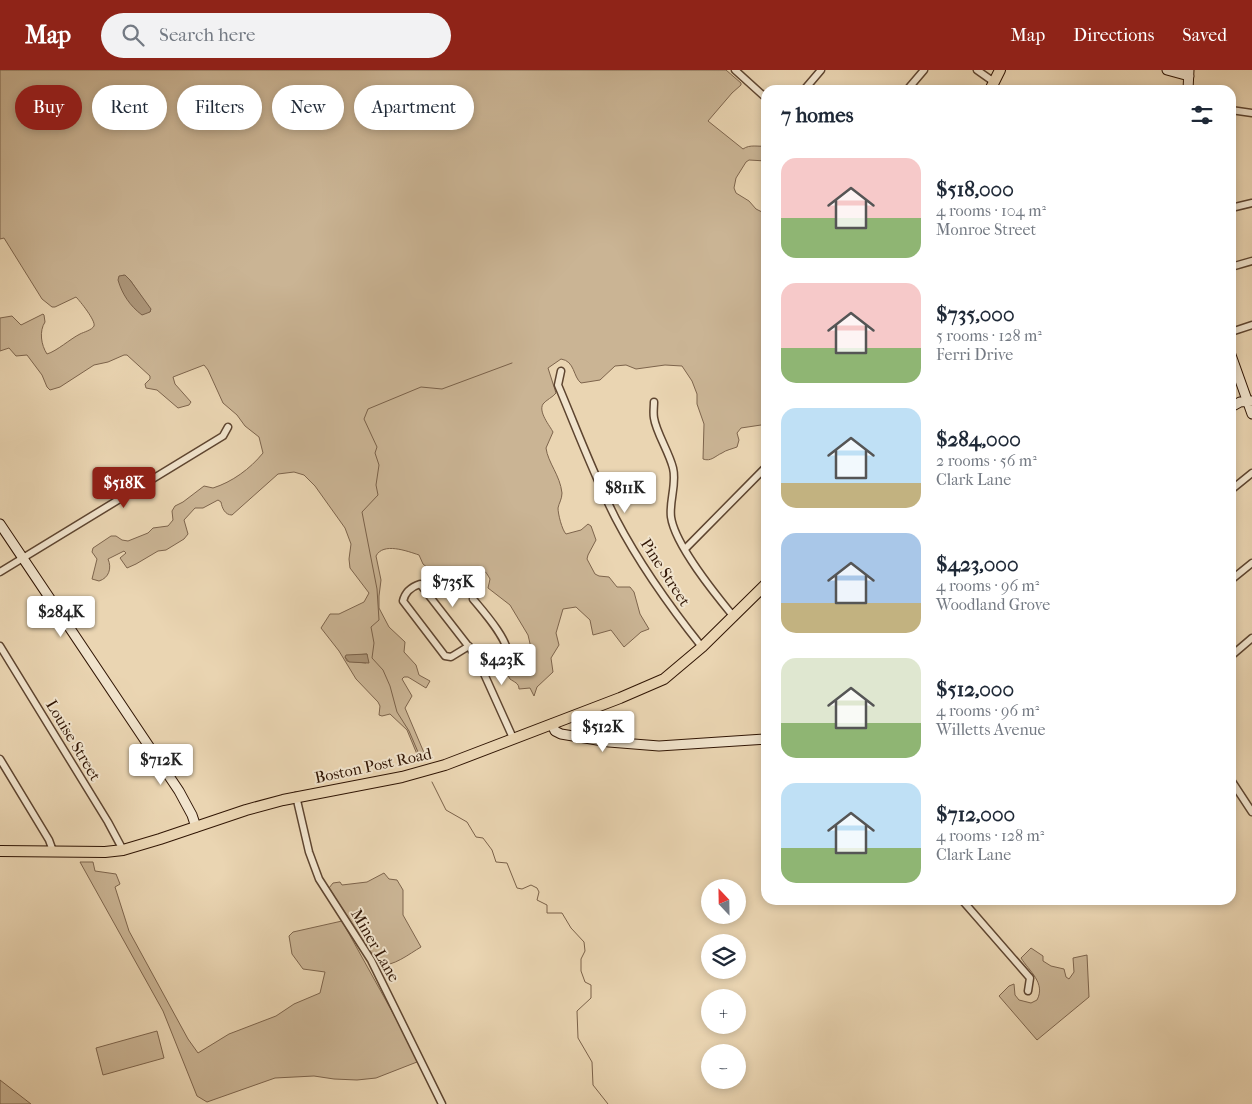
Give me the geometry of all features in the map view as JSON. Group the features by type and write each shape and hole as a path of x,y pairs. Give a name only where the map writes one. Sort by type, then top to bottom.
{"main road":[{"path":"992,85 1000,70"},
{"path":"1167,70 1189,73"},
{"path":"1236,368 1252,414"},
{"path":"1236,404 1240,402 1249,402"},
{"path":"0,524 179,791 192,815 196,827"},
{"name":"Boston Post Road","path":"0,851 105,852 123,850 160,840 246,810 296,796 402,777 445,765 653,685 664,679 702,647 761,589"},
{"path":"552,724 555,731 561,734 631,744 673,746 761,739"}],"street":[{"path":"735,70 761,93"},
{"path":"808,85 821,70"},
{"path":"912,85 924,70"},
{"path":"977,70 991,85"},
{"path":"1236,111 1252,113"},
{"path":"1236,207 1252,203"},
{"path":"1236,266 1252,261"},
{"path":"1236,331 1252,326"},
{"name":"Pine Street","path":"561,371 558,385 617,520 653,581 702,647"},
{"path":"654,402 654,419 674,470 672,521 685,549 714,593 734,617"},
{"path":"0,572 223,436 228,427"},
{"path":"685,549 761,473"},
{"path":"1236,486 1252,473"},
{"path":"1236,576 1252,562"},
{"path":"469,646 451,657 445,656 403,601 404,595 413,586 420,584 469,646 483,668 514,738"},
{"path":"473,599 496,628 508,651 508,657 483,668"},
{"path":"1236,652 1252,638"},
{"name":"Louise Street","path":"0,646 108,822 123,850"},
{"path":"0,759 49,840 53,852"},
{"path":"1236,788 1252,812"},
{"name":"Miner Lane","path":"296,796 309,852 320,879 372,960 442,1104"},
{"path":"966,905 1030,978 1028,991"}],"shaded area":[{"path":"0,70 726,70 741,85 708,121 743,149 751,146 761,146 761,161 749,160 746,162 736,178 734,188 736,193 761,212 761,425 741,428 737,433 739,440 737,447 706,460 703,459 704,424 697,404 697,394 692,381 682,366 665,365 636,369 626,365 615,366 600,380 581,383 566,360 561,359 548,368 556,393 543,404 542,411 553,432 546,448 561,487 562,495 558,508 563,529 566,534 581,530 588,524 591,526 596,540 587,559 595,574 609,577 617,587 630,587 634,592 640,614 649,629 641,632 624,647 611,630 593,635 590,620 576,607 563,609 556,633 559,645 551,658 553,672 537,687 534,696 530,688 519,689 517,684 510,679 502,668 503,664 532,652 528,635 510,605 488,588 490,579 484,570 475,570 465,577 429,569 423,564 419,555 390,548 384,549 376,556 381,580 379,608 389,627 405,642 404,652 416,665 419,675 430,681 426,688 408,677 402,679 412,696 405,708 425,755 424,758 419,759 407,730 390,714 379,715 380,706 378,702 356,679 339,651 321,628 330,614 339,614 364,602 369,593 350,568 351,544 345,528 315,486 304,475 294,472 278,474 232,515 223,509 221,502 218,500 203,508 195,508 184,520 188,534 184,539 166,550 158,551 127,568 120,558 126,553 124,551 108,559 110,569 105,578 99,581 92,579 97,559 92,552 93,548 111,536 128,541 148,533 153,528 168,526 173,520 172,511 175,506 204,486 213,488 234,479 263,453 259,437 245,426 237,415 223,403 204,365 173,377 175,384 191,402 189,405 178,408 157,390 146,388 145,384 150,379 150,376 127,355 94,365 60,387 50,390 42,375 27,355 16,356 9,348 0,351 0,318 12,316 21,325 43,314 45,322 42,338 47,354 76,336 92,329 94,323 76,297 55,307 52,307 42,299 4,238 0,239","holes":["123,275 130,280 150,309 150,312","367,654 366,663 347,661 346,656"]},
{"path":"125,275 151,309 150,312 142,315 127,299 118,280 119,276"},
{"path":"367,654 369,663 349,662 345,657 346,655"},
{"path":"80,862 93,862 95,871 116,874 120,884 115,887 129,931 188,1039 198,1053 229,1034 276,1016 294,1004 320,993 325,972 303,969 292,954 289,936 293,932 342,921 415,1053 417,1062 376,1078 357,1080 314,1076 275,1078 207,1102 197,1096 163,1011"},
{"path":"384,873 389,879 397,880 403,890 403,915 421,947 395,962 379,965 329,888 333,883 340,882 342,885 367,882"},
{"path":"1031,948 1043,956 1043,961 1051,966 1064,969 1066,977 1069,979 1074,972 1073,958 1087,955 1089,997 1037,1040 999,996 1009,986 1014,984 1015,995 1019,1000 1031,1003 1037,1000 1039,994 1038,983 1021,958"},
{"path":"157,1031 164,1058 103,1075 96,1048"},
{"path":"0,1080 31,1104 0,1104"}],"waterway":[{"path":"421,759 409,731 397,712 390,686 383,670 372,658 374,643 371,627 379,620 377,589 362,512 378,495 376,485 379,465 375,453 377,447 364,419 368,409 421,387 442,389 512,363"},
{"path":"432,782 446,810 467,822 476,837 483,838 492,850 496,862 507,863 517,888 522,889 531,885 537,888 539,892 537,900 547,905 547,913 562,913 571,928 584,942 585,951 581,959 581,971 585,982 591,985 591,998 577,1011 578,1038 592,1062 593,1085 608,1104"}]}
